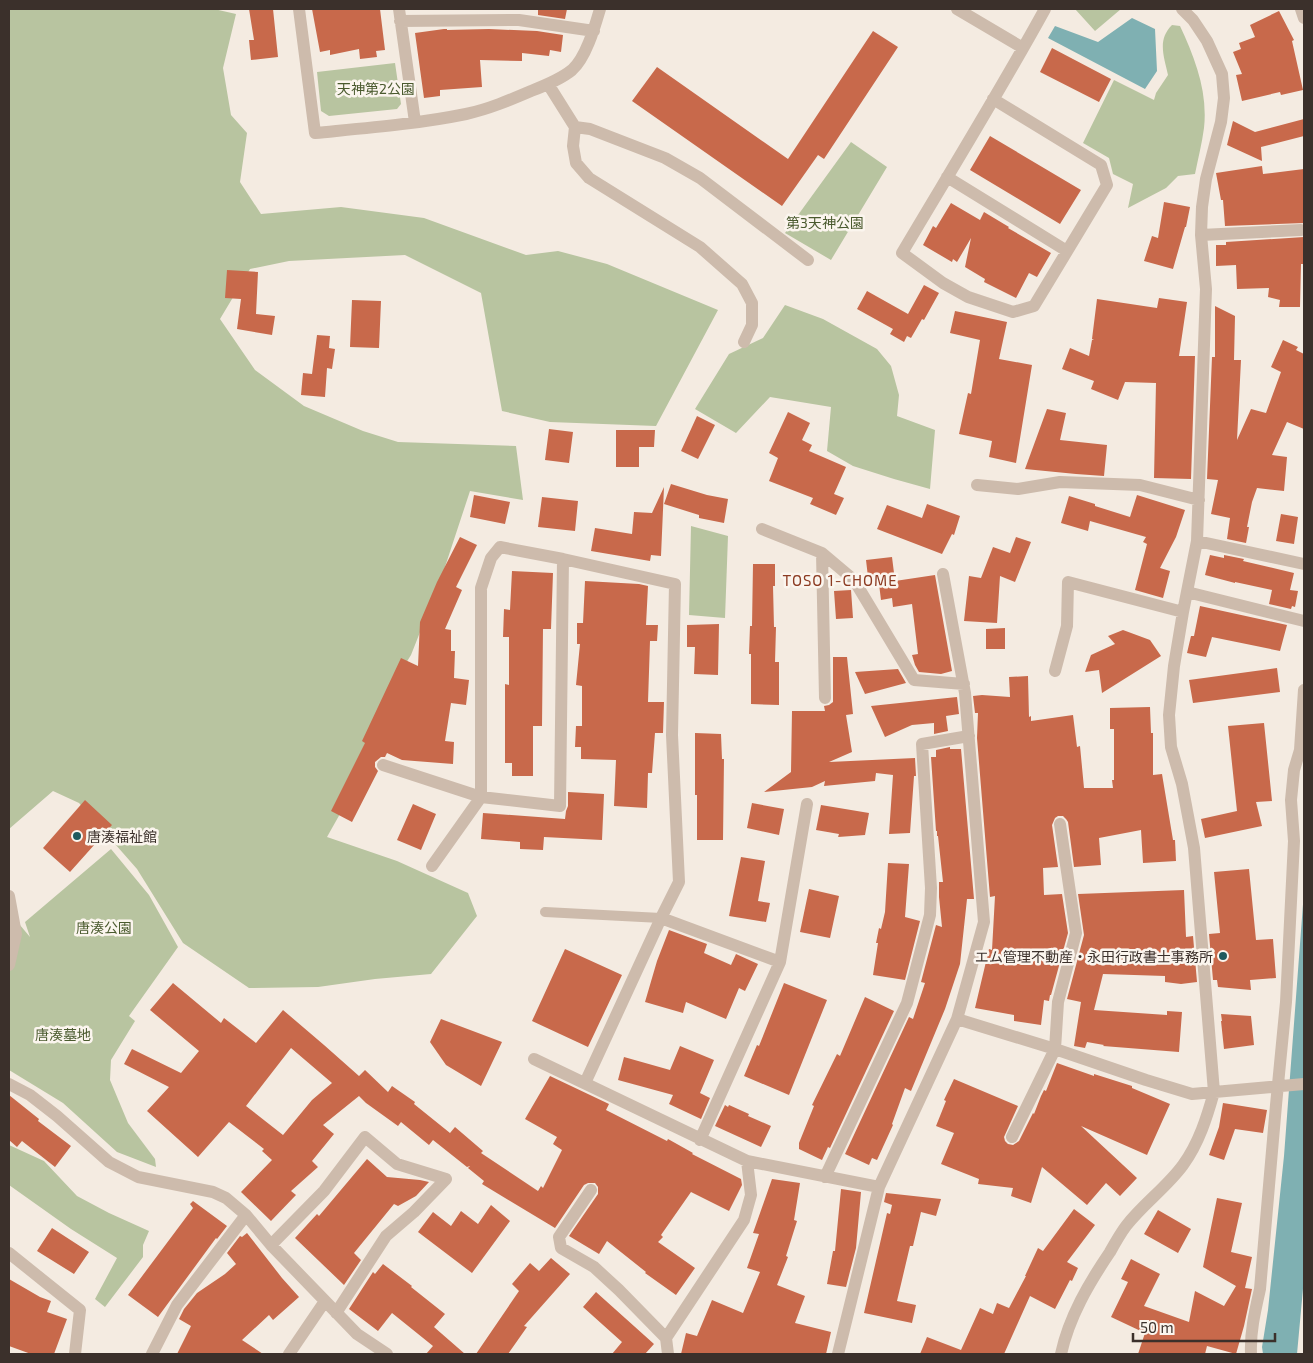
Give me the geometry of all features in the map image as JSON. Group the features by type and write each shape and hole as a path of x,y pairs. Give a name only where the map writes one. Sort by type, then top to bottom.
{"street":[{"path":"299,9 315,133 468,114 502,103 548,84 572,70 583,54 594,31 600,9"},
{"path":"957,9 1024,48"},
{"path":"993,99 1100,165 1107,185 1034,306 1013,312 968,296 943,283 902,253 947,176 993,99 1024,48 1045,9"},
{"path":"1061,1354 1074,1313 1096,1272 1127,1226 1169,1183 1184,1164 1198,1140 1214,1092 1194,848 1182,784 1172,747 1168,715 1183,612 1198,541 1206,289 1201,235 1202,207 1206,179 1221,122 1224,98 1222,74 1208,41 1184,9"},
{"path":"1301,9 1304,18"},
{"path":"415,122 400,15 519,14 594,31"},
{"path":"548,84 575,127 572,146 576,163 589,178 700,247 742,284 752,303 752,325 744,342"},
{"path":"575,127 590,129 665,158 700,178 808,260"},
{"path":"947,176 1067,251"},
{"path":"1201,235 1301,230"},
{"path":"977,485 1018,489 1060,482 1140,485 1199,500"},
{"path":"762,530 822,553 854,580 914,680 964,684"},
{"path":"1198,541 1304,564"},
{"path":"432,866 481,797 481,588 491,558 500,548 564,559 675,584 672,735 679,882 585,1083"},
{"path":"822,553 825,698"},
{"path":"383,766 481,797 560,806 564,559"},
{"path":"838,1354 879,1187 957,1019 984,922 964,684 942,574"},
{"path":"1055,671 1068,626 1068,582 1183,612"},
{"path":"1187,592 1304,621"},
{"path":"1251,1354 1254,1315 1260,1289 1286,1002 1294,851 1291,800 1294,770 1300,750 1304,690"},
{"path":"826,1177 907,1003 930,915 931,888 922,744 969,736"},
{"path":"700,1140 780,962 808,804"},
{"path":"1012,1137 1055,1049 1058,1002 1076,933 1060,824"},
{"path":"9,896 16,934 9,965"},
{"path":"661,918 780,962"},
{"path":"957,1019 1192,1094 1304,1084"},
{"path":"534,1059 747,1162 879,1187"},
{"path":"9,1084 30,1095 57,1116 109,1162 138,1177 213,1192 226,1198 246,1215 271,1245 357,1334 387,1354"},
{"path":"271,1245 324,1191 365,1137 397,1164 446,1179 414,1212 386,1236 336,1313"},
{"path":"666,1338 744,1220 751,1195 747,1162"},
{"path":"591,1190 560,1237 561,1248 594,1267 619,1290 666,1338 668,1354"},
{"path":"152,1354 177,1305 246,1215"},
{"path":"9,1253 80,1310 75,1354"},
{"path":"289,1354 325,1301"}],"lane":[{"path":"545,912 661,918"}],"green space":[{"path":"9,9 214,9 236,14 223,68 231,115 247,133 240,182 261,214 341,207 424,218 526,255 558,251 607,264 718,310 656,426 550,422 502,411 481,293 405,255 289,261 250,269 220,319 255,370 304,406 363,431 398,442 516,446 523,500 470,491 441,579 411,655 386,695 372,757 327,837 397,861 468,893 477,916 431,974 318,987 249,988 183,943 137,869 79,803 53,791 9,829"},
{"path":"1075,9 1121,9 1095,31"},
{"path":"1172,25 1180,26 1191,50 1202,88 1205,115 1204,128 1195,174 1178,176 1166,188 1128,208 1133,184 1113,174 1109,158 1083,143 1114,80 1154,100 1156,93 1168,75 1163,42 1164,36"},
{"name":"天神第2公園","path":"395,63 401,104 397,109 329,116 321,111 317,72"},
{"name":"第3天神公園","path":"851,142 887,167 831,260 785,233"},
{"path":"785,305 823,319 877,349 891,366 899,395 897,416 935,430 930,489 853,466 827,451 831,407 770,397 736,433 695,409 729,354 763,338"},
{"path":"691,526 728,536 725,618 689,615"},
{"path":"111,849 149,895 178,947 129,1016 135,1021 111,1060 110,1080 128,1123 155,1159 156,1167 117,1152 63,1103 9,1070 9,912 30,937 25,922"},
{"path":"9,1145 44,1161 77,1196 149,1231 143,1245 143,1257 105,1307 95,1299 117,1258 71,1229 9,1185"}],"water":[{"path":"1132,18 1155,29 1157,71 1145,89 1048,38 1055,26 1098,42"},
{"path":"1304,891 1304,1278 1297,1354 1263,1354 1262,1347 1268,1310 1284,1156"}],"building":[{"path":"249,9 273,9 278,57 251,60 249,40 254,40"},
{"path":"312,9 380,9 385,50 376,51 377,57 360,59 359,49 330,55 330,50 320,52"},
{"path":"538,9 567,9 565,19 538,15"},
{"path":"1279,11 1294,40 1292,41 1303,90 1281,95 1280,92 1242,101 1236,75 1242,74 1233,52 1241,49 1239,43 1255,37 1250,25"},
{"path":"447,29 537,31 563,35 561,52 550,50 549,56 522,53 522,61 480,60 482,87 440,90 440,96 424,98 415,33"},
{"path":"873,31 898,47 824,159 818,155 782,206 632,101 657,67 788,159"},
{"path":"1052,48 1111,79 1099,102 1040,72"},
{"path":"1304,119 1304,136 1261,147 1262,161 1227,145 1233,121 1255,132"},
{"path":"990,136 1081,190 1060,224 970,170"},
{"path":"1262,166 1263,174 1304,169 1304,223 1225,226 1223,200 1221,200 1216,173"},
{"path":"1164,202 1190,207 1173,269 1144,261 1152,236 1158,238"},
{"path":"951,203 980,220 984,212 1051,253 1037,277 1029,273 1016,298 984,282 985,279 965,267 971,238 957,262 953,259 952,262 923,245 933,226 936,228"},
{"path":"1304,237 1304,264 1301,264 1300,307 1279,307 1280,300 1268,297 1269,288 1237,289 1236,265 1216,266 1216,245 1226,245 1226,242"},
{"path":"227,270 258,272 256,314 275,316 272,335 237,329 241,299 225,298"},
{"path":"924,285 939,293 924,320 922,319 911,338 907,336 904,342 890,334 893,329 857,309 867,291 908,314"},
{"path":"1159,298 1187,302 1179,356 1195,356 1191,479 1154,478 1156,383 1125,382 1118,400 1091,389 1094,381 1062,369 1070,348 1089,356 1092,340 1094,340 1092,339 1097,299 1157,308"},
{"path":"352,300 381,301 379,348 350,347"},
{"path":"1215,306 1235,316 1234,360 1241,360 1237,440 1251,409 1266,413 1281,372 1271,367 1283,340 1298,347 1296,350 1304,354 1304,429 1287,422 1272,455 1287,457 1284,491 1257,488 1247,527 1249,527 1246,543 1227,539 1230,518 1211,514 1218,480 1207,479 1212,357 1215,357"},
{"path":"955,311 1007,322 999,359 1032,365 1016,463 989,457 992,441 959,434 968,393 971,394 980,340 950,333"},
{"path":"317,335 330,336 329,348 335,349 332,369 327,368 325,397 301,395 303,373 312,374"},
{"path":"1047,409 1066,413 1060,440 1107,445 1104,476 1025,469"},
{"path":"788,412 810,423 802,440 812,445 809,451 846,467 834,494 844,498 836,515 810,504 813,498 769,481 778,458 769,453"},
{"path":"697,416 715,425 698,459 681,451"},
{"path":"549,429 573,432 569,463 545,460"},
{"path":"616,430 655,430 654,447 639,447 639,467 616,467"},
{"path":"671,484 728,499 724,523 699,518 699,515 664,504"},
{"path":"664,487 661,556 651,555 650,561 591,551 595,528 632,534 634,512 652,513"},
{"path":"474,495 510,502 505,524 470,517"},
{"path":"1137,495 1185,510 1176,537 1160,568 1170,571 1163,598 1135,590 1147,544 1143,542 1146,537 1090,521 1088,531 1061,523 1069,496 1130,517"},
{"path":"542,497 578,501 575,531 538,527"},
{"path":"927,504 960,516 954,535 952,534 942,554 877,529 887,505 922,518"},
{"path":"1281,514 1298,517 1294,544 1276,541"},
{"path":"460,537 477,545 456,587 462,590 445,629 451,630 451,651 455,651 454,678 469,680 466,705 451,703 445,741 454,742 453,764 402,760 387,753 385,757 381,757 375,762 375,767 378,771 352,822 331,811 365,743 362,741 401,658 418,666 420,622 437,582"},
{"path":"1016,537 1031,542 1015,582 1000,576 997,623 964,621 969,576 981,578 993,547 1010,553"},
{"path":"1210,555 1224,558 1224,555 1244,559 1243,561 1294,573 1290,590 1298,591 1295,607 1292,606 1291,609 1269,604 1272,590 1205,575"},
{"path":"892,557 895,581 935,575 952,671 941,674 919,672 912,655 918,654 912,604 893,607 892,598 881,600 878,576 868,577 866,560"},
{"path":"753,564 775,564 775,586 773,586 774,627 776,627 775,662 779,662 779,705 751,704 751,654 749,654 750,626 752,626"},
{"path":"512,571 553,573 551,629 543,629 542,726 533,726 533,776 512,776 512,763 505,763 505,684 509,685 509,637 503,637 504,609 510,610"},
{"path":"585,581 648,586 646,625 658,625 657,641 650,641 648,702 664,702 663,733 655,733 652,773 648,773 647,808 614,806 616,760 581,759 581,747 575,747 576,726 582,726 582,686 576,685 580,644 577,644 577,623 583,623"},
{"path":"851,590 853,618 836,619 834,591"},
{"path":"1200,606 1287,625 1280,651 1212,637 1206,657 1187,653 1191,636 1194,636"},
{"path":"719,624 718,675 694,674 695,647 687,647 687,625"},
{"path":"1005,628 1005,649 986,649 986,629"},
{"path":"1123,630 1150,640 1161,656 1102,693 1099,670 1085,672 1091,655 1115,644 1108,636"},
{"path":"833,657 847,657 853,714 846,715 852,752 829,762 915,758 916,776 914,776 910,833 889,834 893,775 876,773 875,781 824,786 825,781 812,787 764,792 791,772 792,711 825,711 824,706 833,702"},
{"path":"1277,668 1280,692 1193,703 1189,680"},
{"path":"898,669 906,683 865,694 855,672"},
{"path":"1028,676 1029,717 1031,716 1031,721 1073,715 1077,747 1080,746 1084,788 1113,788 1114,729 1110,729 1110,708 1150,707 1151,733 1153,733 1153,775 1162,774 1173,840 1175,840 1176,861 1143,863 1141,830 1099,838 1101,865 1074,867 1068,822 1063,816 1055,818 1052,825 1058,867 1043,868 1044,895 1062,894 1068,933 1049,1001 1044,1000 1041,1025 1014,1021 1014,1015 975,1008 989,949 992,950 995,896 990,897 977,738 978,713 975,713 973,696 1010,697 1009,677"},
{"path":"957,697 959,714 946,716 948,731 934,734 934,723 912,725 885,737 871,706"},
{"path":"1264,723 1272,801 1256,802 1262,826 1205,838 1201,819 1237,811 1228,726"},
{"path":"695,733 721,734 722,759 724,759 723,840 697,840"},
{"path":"950,747 950,749 961,749 974,899 967,899 960,964 945,1009 911,1091 905,1088 893,1125 877,1160 872,1158 869,1165 845,1154 909,1017 913,1019 925,983 921,982 936,925 942,927 939,882 943,882 936,831 931,757 936,757 936,750"},
{"path":"568,792 604,794 602,840 544,837 543,850 520,849 520,842 481,839 483,813 565,819 568,806"},
{"name":"唐湊福祉館","path":"85,800 112,825 70,872 43,848"},
{"path":"752,803 784,809 779,835 747,828"},
{"path":"413,804 436,814 421,850 397,840"},
{"path":"821,805 869,813 865,835 838,837 839,834 816,830"},
{"path":"741,857 765,861 758,901 770,903 766,922 729,916"},
{"path":"888,863 909,864 905,917 920,921 905,980 873,975 878,943 876,943 885,912"},
{"path":"1249,869 1256,940 1273,939 1276,978 1250,980 1251,990 1218,987 1217,980 1213,980 1209,934 1220,933 1214,872"},
{"path":"809,889 839,896 830,938 800,932"},
{"path":"1184,890 1186,937 1193,936 1197,982 1181,984 1165,982 1165,976 1103,974 1094,1010 1167,1015 1167,1011 1182,1012 1179,1052 1103,1046 1087,1042 1085,1048 1074,1046 1081,1002 1067,999 1084,935 1078,894"},
{"path":"669,930 707,944 704,953 731,965 736,954 758,964 745,991 739,988 726,1019 686,1002 683,1013 645,1002 657,961"},
{"path":"565,949 622,975 588,1047 532,1021"},
{"path":"173,983 221,1023 224,1018 256,1043 283,1010 359,1076 365,1070 388,1092 392,1086 415,1102 414,1104 450,1133 455,1127 483,1151 481,1153 538,1191 541,1186 543,1188 562,1150 553,1144 557,1137 525,1119 550,1076 609,1104 606,1110 667,1141 668,1139 692,1154 741,1179 742,1185 729,1211 691,1192 661,1235 663,1237 658,1242 695,1268 676,1295 645,1273 607,1241 599,1254 569,1236 598,1194 598,1187 595,1183 584,1185 555,1228 482,1184 484,1181 468,1168 470,1166 467,1167 433,1140 429,1145 401,1122 398,1126 359,1096 323,1125 334,1134 312,1161 318,1167 291,1191 296,1195 271,1221 241,1192 272,1160 262,1151 264,1149 229,1122 198,1157 147,1111 169,1087 124,1064 132,1049 181,1073 199,1051 150,1010","holes":["291,1048 332,1083 312,1100 283,1135 246,1106"]},
{"path":"784,983 827,1000 789,1095 744,1076 757,1045 759,1046"},
{"path":"865,997 894,1011 830,1148 828,1147 822,1160 799,1149 799,1143 814,1106 812,1105 837,1054 840,1056"},
{"path":"1221,1014 1251,1016 1254,1045 1224,1049"},
{"path":"441,1019 502,1042 481,1086 446,1065 430,1042"},
{"path":"680,1046 714,1060 700,1093 710,1098 701,1119 669,1104 673,1095 618,1080 624,1057 670,1070"},
{"path":"1057,1063 1094,1076 1094,1074 1132,1086 1132,1088 1170,1104 1147,1155 1081,1126 1137,1178 1120,1196 1106,1183 1087,1205 1042,1167 1031,1203 1011,1196 1013,1188 978,1184 979,1179 941,1164 954,1133 936,1126 946,1101 944,1100 954,1079 1018,1106 1004,1137 1008,1144 1013,1145 1019,1141 1034,1114"},
{"path":"9,1095 39,1119 38,1121 71,1146 55,1167 22,1141 17,1147 9,1140"},
{"path":"1223,1103 1267,1110 1263,1133 1235,1129 1224,1160 1209,1155 1219,1127"},
{"path":"725,1105 749,1114 748,1116 771,1126 761,1147 715,1126"},
{"path":"367,1159 387,1177 429,1182 416,1196 398,1206 394,1204 354,1253 361,1260 344,1285 295,1238 317,1214 319,1216"},
{"path":"772,1179 800,1183 794,1220 797,1221 786,1256 788,1257 777,1285 805,1296 795,1323 831,1332 826,1354 681,1354 686,1333 697,1336 712,1300 743,1313 760,1272 747,1268 759,1234 753,1233"},
{"path":"841,1189 861,1192 856,1248 846,1287 827,1284 833,1251 835,1251"},
{"path":"886,1193 941,1199 936,1216 921,1212 913,1246 910,1246 897,1301 916,1305 912,1323 864,1313 887,1213 890,1214 892,1205 884,1202"},
{"path":"1217,1198 1242,1203 1231,1252 1252,1257 1245,1288 1252,1289 1236,1354 1207,1346 1205,1354 1138,1354 1145,1333 1111,1317 1128,1282 1121,1279 1131,1259 1160,1274 1144,1306 1189,1322 1195,1291 1224,1306 1236,1286 1203,1267"},
{"path":"193,1201 227,1226 216,1238 158,1317 128,1295 193,1208 190,1204"},
{"path":"491,1205 510,1221 472,1273 418,1232 433,1212 451,1226 461,1211 478,1224"},
{"path":"1074,1209 1095,1225 1067,1262 1078,1268 1055,1309 1030,1296 1004,1354 920,1354 927,1337 961,1350 980,1308 993,1314 997,1303 1009,1308 1038,1248 1043,1251"},
{"path":"1158,1210 1191,1229 1178,1253 1144,1234"},
{"path":"52,1228 89,1252 74,1274 37,1251"},
{"path":"247,1233 299,1297 273,1320 269,1315 242,1340 263,1354 177,1354 191,1326 179,1319 184,1309 197,1293 236,1264 227,1253 240,1236 242,1237"},
{"path":"551,1258 570,1274 524,1326 527,1327 508,1354 476,1354 519,1291 512,1284 530,1263 539,1271"},
{"path":"383,1264 445,1314 434,1327 465,1354 426,1354 433,1346 392,1313 378,1331 349,1309 373,1272 375,1274"},
{"path":"9,1279 40,1297 51,1301 47,1312 67,1319 54,1354 31,1354 9,1346"},
{"path":"596,1292 654,1344 645,1354 612,1354 622,1342 583,1307"}],"place":[{"name":"唐湊福祉館","path":"77,836"},
{"name":"エム管理不動産・永田行政書士事務所","path":"1223,956"}],"district":[{"name":"TOSO 1-CHOME","path":"840,580"}],"park label":[{"name":"唐湊公園","path":"104,927"},
{"name":"唐湊墓地","path":"63,1034"}]}
